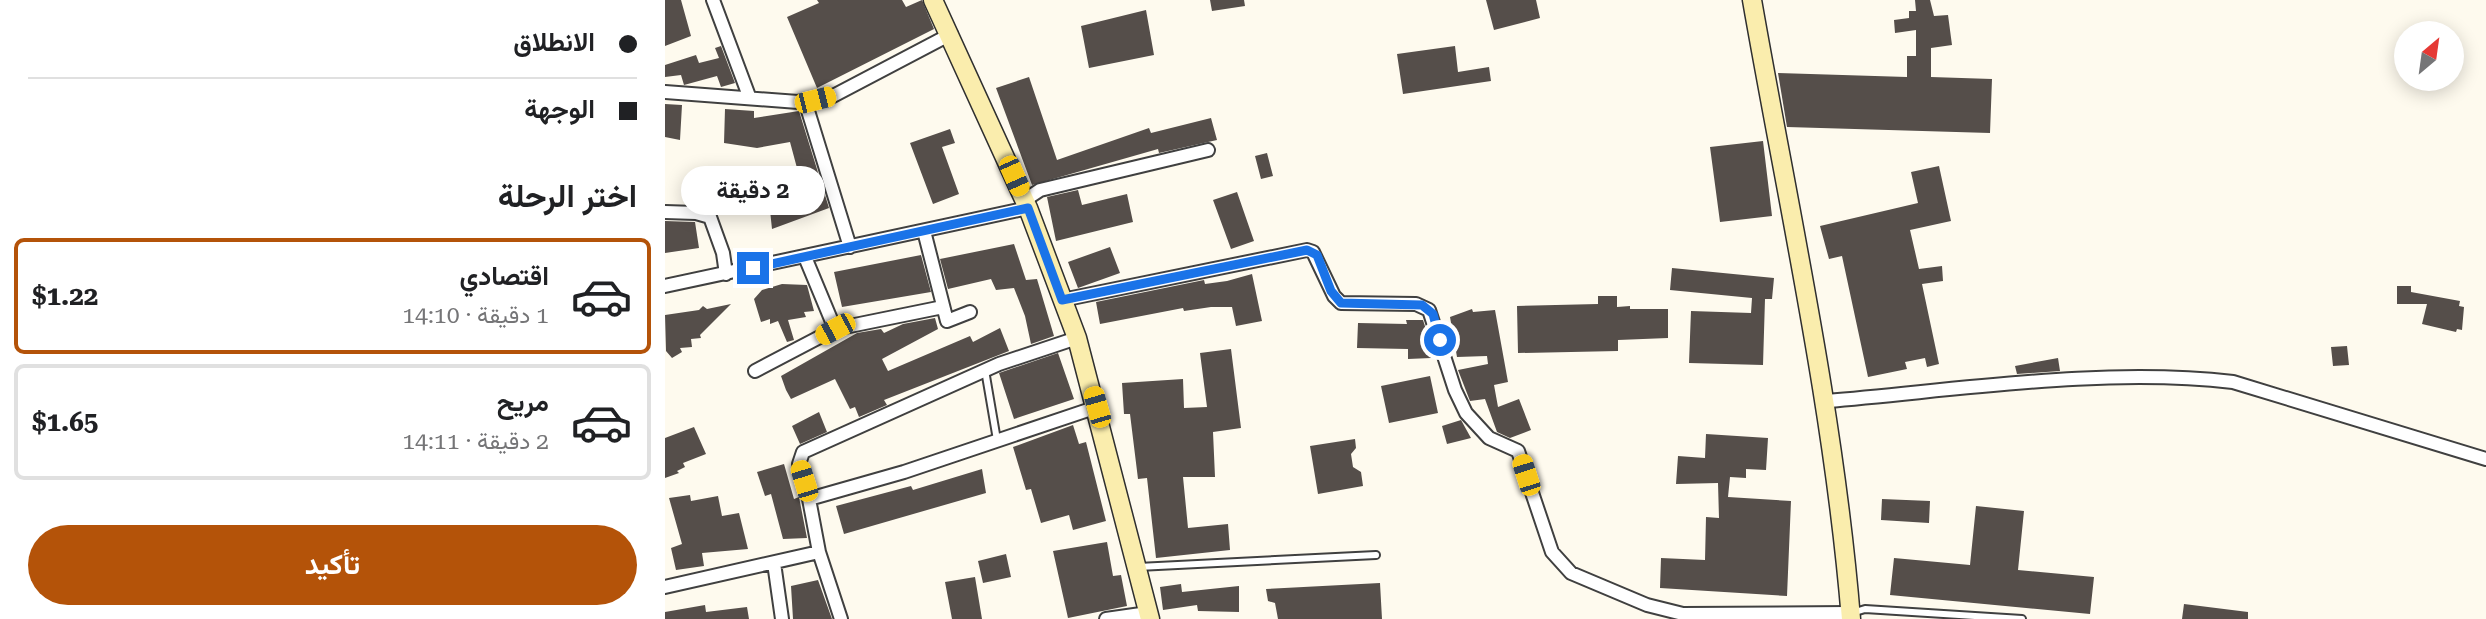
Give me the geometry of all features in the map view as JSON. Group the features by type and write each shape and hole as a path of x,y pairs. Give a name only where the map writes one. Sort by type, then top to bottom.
{"street":[{"path":"713,0 749,96"},
{"path":"933,0 951,34 1027,204 1077,338 1097,407 1149,616 1107,619"},
{"path":"1062,300 1307,250 1313,252 1334,296 1341,303 1416,304 1429,310 1460,402 1489,438 1518,452 1552,552 1563,568 1647,605 1683,614 1851,616 1827,401 1801,277 1752,0"},
{"path":"665,92 805,101 833,96 951,34"},
{"path":"805,101 850,247"},
{"path":"665,286 924,231 1027,204 1040,190 1208,150"},
{"path":"665,212 696,213 710,217 723,253 726,274"},
{"path":"924,231 947,321 970,312"},
{"path":"805,257 835,329"},
{"path":"755,372 835,329 943,307"},
{"path":"841,619 819,552 799,464 803,452 985,370 1077,338"},
{"path":"1827,401 2137,375 2195,378 2234,382 2486,459"},
{"path":"809,499 1097,407"},
{"path":"665,587 819,552"},
{"path":"774,564 782,619"}],"lane":[{"path":"985,370 997,440"},
{"path":"1137,567 1376,555"},
{"path":"1851,616 1865,610 2022,619"}],"building":[{"path":"665,0 681,0 691,36 665,46"},
{"path":"817,0 902,0 906,7 922,0 934,29 817,88 787,17 819,3"},
{"path":"1210,0 1244,0 1245,6 1212,11"},
{"path":"1486,0 1536,0 1540,18 1494,30"},
{"path":"1915,0 1930,0 1934,16 1948,15 1952,45 1931,48 1931,77 1992,79 1990,133 1787,127 1778,73 1907,77 1907,56 1916,56 1916,30 1895,33 1894,20 1909,18 1909,11 1916,11"},
{"path":"1146,10 1154,55 1089,68 1081,26"},
{"path":"721,46 735,83 721,87 717,76 684,85 681,75 665,77 665,65 696,55 699,63 719,58 715,48"},
{"path":"1455,46 1458,72 1489,67 1491,81 1403,94 1397,54"},
{"path":"1029,77 1057,160 1149,128 1151,133 1211,118 1217,140 1159,153 1158,149 1032,185 996,88"},
{"path":"665,104 682,105 680,140 665,137"},
{"path":"725,109 754,111 754,118 799,111 829,208 772,229 769,201 804,194 790,142 757,148 724,143"},
{"path":"950,129 955,143 942,147 959,194 933,204 910,143"},
{"path":"1763,141 1772,216 1720,222 1710,147"},
{"path":"1267,153 1273,176 1261,179 1255,156"},
{"path":"1939,166 1951,221 1910,230 1919,269 1942,266 1943,281 1922,284 1939,364 1927,367 1925,358 1905,362 1907,369 1868,377 1842,256 1829,259 1820,226 1918,203 1911,172"},
{"path":"1078,190 1082,205 1127,194 1133,222 1056,241 1047,197"},
{"path":"1237,192 1254,241 1231,249 1213,200"},
{"path":"665,221 695,222 699,248 665,253"},
{"path":"1014,244 1026,280 1037,279 1054,336 1031,344 1025,316 1014,288 996,290 991,279 948,289 940,259"},
{"path":"1110,247 1120,273 1078,288 1068,262"},
{"path":"921,255 931,292 842,307 834,272"},
{"path":"1672,268 1774,278 1772,299 1765,299 1763,365 1689,363 1691,311 1751,313 1752,298 1670,290"},
{"path":"1252,274 1262,321 1236,326 1232,307 1211,307 1184,311 1183,308 1100,324 1096,302 1204,280 1205,284"},
{"path":"782,284 807,285 814,311 804,312 806,317 788,320 794,340 787,342 778,321 770,324 770,319 761,322 754,299 762,290"},
{"path":"2397,286 2411,286 2411,292 2460,301 2459,306 2464,307 2462,330 2457,329 2456,332 2422,324 2427,304 2397,304"},
{"path":"1598,296 1617,296 1617,307 1668,309 1668,338 1618,340 1618,351 1518,353 1517,306 1598,304"},
{"path":"731,304 700,335 701,338 691,339 692,347 680,348 682,352 672,358 666,351 665,315 699,310 703,306 707,309"},
{"path":"1472,309 1473,312 1495,310 1508,382 1494,385 1498,407 1519,399 1531,430 1510,438 1497,432 1485,399 1470,401 1458,370 1488,364 1487,356 1457,357 1450,317"},
{"path":"935,318 938,329 882,359 888,371 970,336 973,342 1000,328 1009,351 884,400 887,405 859,417 855,407 850,409 835,379 791,399 786,390 781,376 857,333 881,329 884,333 903,324"},
{"path":"1406,320 1423,320 1430,342 1431,358 1408,359 1408,349 1357,348 1358,323 1407,324"},
{"path":"2347,346 2349,365 2333,366 2331,347"},
{"path":"1231,349 1241,428 1213,432 1215,477 1183,477 1188,528 1228,524 1230,550 1156,558 1147,478 1138,479 1130,414 1124,414 1122,383 1183,379 1184,408 1207,407 1200,353"},
{"path":"1058,353 1074,399 1014,419 999,373"},
{"path":"2058,358 2060,371 2017,374 2015,366"},
{"path":"1430,376 1438,413 1389,423 1381,386"},
{"path":"819,412 827,432 800,444 792,426"},
{"path":"1461,420 1471,438 1447,444 1442,426"},
{"path":"1073,425 1079,444 1086,442 1106,521 1073,530 1069,515 1041,523 1031,489 1026,490 1013,447"},
{"path":"694,427 706,454 683,463 685,467 677,471 679,473 665,478 665,438"},
{"path":"1706,434 1768,438 1766,470 1746,469 1746,478 1730,477 1728,497 1791,501 1787,596 1660,588 1661,558 1705,560 1706,517 1719,518 1718,483 1676,484 1678,456 1705,458"},
{"path":"1355,439 1356,448 1351,454 1353,467 1361,472 1363,486 1318,494 1310,446"},
{"path":"784,464 794,499 799,497 807,538 783,539 771,494 765,496 757,472"},
{"path":"982,469 986,493 844,534 836,506 911,486 913,490"},
{"path":"690,495 691,501 718,496 722,516 739,513 748,549 702,553 704,566 676,570 671,548 682,544 669,498"},
{"path":"1882,499 1930,501 1929,523 1881,520"},
{"path":"1976,506 2024,511 2018,570 2094,577 2090,614 1890,595 1894,558 1970,565"},
{"path":"1107,542 1113,576 1121,575 1127,606 1068,618 1053,551"},
{"path":"1006,554 1011,577 983,583 978,561"},
{"path":"975,577 982,619 952,619 945,582"},
{"path":"818,580 832,619 793,619 791,586"},
{"path":"1380,583 1382,619 1278,619 1275,603 1268,601 1266,589"},
{"path":"1181,584 1182,592 1239,586 1239,612 1198,611 1197,605 1163,610 1160,587"},
{"path":"2184,604 2248,612 2248,619 2182,619"},
{"path":"705,605 706,612 747,607 749,619 665,619 665,612"}],"route":[{"path":"753,268 1028,208 1062,300 1089,292 1307,250 1317,255 1331,291 1341,303 1422,305 1433,314 1440,340"}]}
